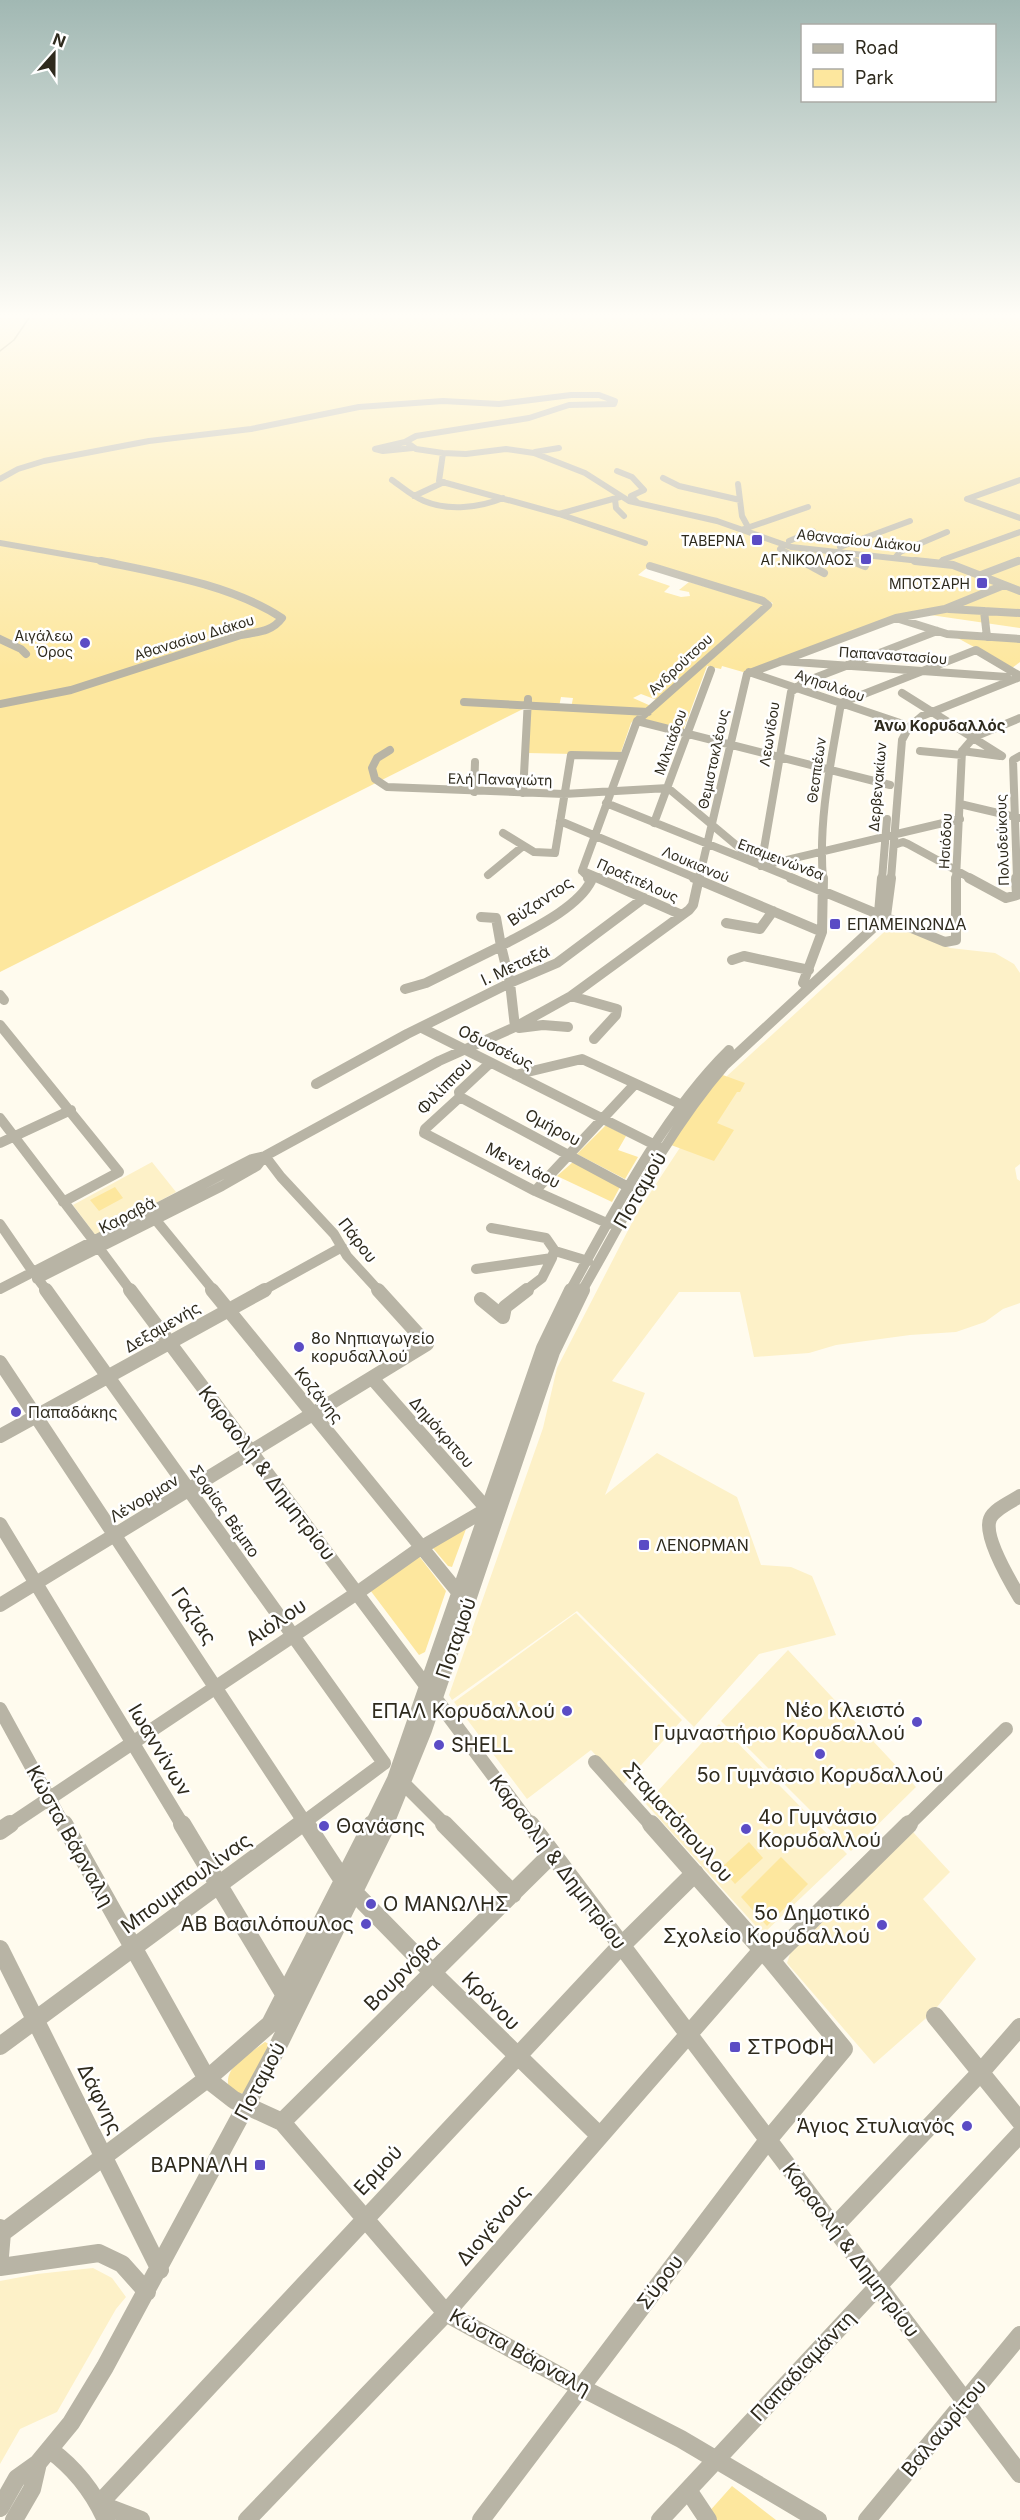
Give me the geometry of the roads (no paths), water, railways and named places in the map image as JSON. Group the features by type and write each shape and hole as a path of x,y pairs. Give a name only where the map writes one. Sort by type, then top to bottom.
{"street":[{"path":"0,480 18,469 44,461 149,441 195,436"},
{"path":"413,448 383,451 375,448 405,442 418,436"},
{"name":"Αθανασίου Διάκου","path":"405,442 413,448 443,453 466,454 506,449 534,453 595,478 618,498 639,504 746,528 771,541 791,547 941,563 981,575 1020,591"},
{"path":"534,453 559,448"},
{"path":"443,453 438,479 444,482 559,514 645,543"},
{"path":"617,471 632,477 644,490 631,496 639,504"},
{"path":"663,478 679,486 740,500"},
{"path":"392,480 414,496 467,508 503,498"},
{"path":"1020,480 967,499 1020,518"},
{"path":"414,496 444,482"},
{"path":"738,484 746,528 808,507"},
{"path":"559,514 618,498 616,508 624,516"},
{"path":"1001,512 1020,506"},
{"path":"840,551 910,521"},
{"path":"789,541 813,531"},
{"path":"895,558 900,552 947,532"},
{"path":"941,563 945,559 1020,532"},
{"path":"771,541 789,541 840,551 865,566"},
{"path":"771,541 824,573"},
{"name":"Αθανασίου Διάκου","path":"0,543 37,548 221,590 269,608 282,618 277,625 267,630 241,635 151,666 71,690 0,704"},
{"path":"981,575 1020,560"},
{"name":"Ανδρούτσου","path":"582,871 638,721 768,605 763,601 650,566"},
{"path":"991,571 1020,582"},
{"path":"945,609 1004,585"},
{"path":"749,672 896,618 919,612 945,609 1020,613"},
{"path":"984,611 987,637"},
{"path":"896,618 937,631 1020,639"},
{"name":"Λεωνίδου","path":"761,866 789,697 794,688 937,631"},
{"path":"0,639 21,649 26,654"},
{"path":"841,703 976,650 1016,674"},
{"name":"Παπαναστασίου","path":"777,661 1016,674"},
{"name":"Μιλτιάδου","path":"654,823 711,670"},
{"name":"Αγησιλάου","path":"749,672 903,724"},
{"name":"Θεμιστοκλέους","path":"515,1027 596,980 693,905 749,672"},
{"name":"Δερβενακίων","path":"883,915 889,907 890,784 894,740 903,724 929,710 1016,674"},
{"name":"Δερβενακίων","path":"891,839 903,735 929,710 1016,674"},
{"path":"902,693 1002,756"},
{"path":"464,702 528,703 648,711"},
{"path":"523,793 528,703"},
{"name":"Θεσπιέων","path":"803,983 822,932 824,890 821,852 824,807 841,703"},
{"path":"638,721 890,784"},
{"path":"962,753 974,737 1018,721"},
{"path":"378,795 375,787 378,784 373,777 373,762 378,754 390,750"},
{"path":"920,751 1002,756 1018,760"},
{"name":"Ησιόδου","path":"945,942 956,940 956,871 962,753"},
{"path":"502,833 522,847 551,854 556,852 571,755 624,756"},
{"name":"Πολυδεύκους","path":"956,871 1006,898 1017,896 1018,760"},
{"path":"474,792 475,762"},
{"name":"Ελή Παναγιώτη","path":"378,784 406,790 564,794 668,788"},
{"path":"668,788 761,866 891,839 960,819"},
{"name":"Επαμεινώνδα","path":"606,803 824,890 945,942"},
{"path":"960,804 1017,817"},
{"name":"Λουκιανού","path":"560,821 822,932"},
{"path":"891,839 908,844 956,871"},
{"path":"488,875 522,847"},
{"name":"Πραξιτέλους","path":"582,871 682,915"},
{"name":"Βύζαντος","path":"515,1027 510,983 501,946 550,917 589,888 591,881 582,871"},
{"name":"Ι. Μεταξά","path":"422,1028 510,983 557,963 644,898"},
{"path":"726,923 760,929 773,911"},
{"name":"Ποταμού","path":"14,2520 32,2489 44,2457 89,2395 160,2270 292,2021 349,1888 391,1765 430,1692 554,1352 572,1311 659,1147 682,1105 712,1066 803,983 883,915"},
{"name":"Ποταμού","path":"207,2079 261,2034 286,1997 405,1785 421,1745 430,1692 458,1592 543,1348 561,1309 609,1224 630,1188 659,1147 725,1065 883,915"},
{"path":"405,989 426,983 501,946 496,918 481,917"},
{"path":"732,960 744,956 808,970"},
{"path":"570,996 617,1009 616,1015 594,1039"},
{"path":"0,1025 119,1172 63,1202"},
{"path":"515,1027 568,1027"},
{"name":"Καραβά","path":"0,1289 35,1275 96,1244 252,1159 265,1156 463,1050 515,1027"},
{"path":"316,1084 340,1067 407,1033 422,1028"},
{"name":"Οδυσσέως","path":"422,1028 659,1147"},
{"path":"515,1075 582,1059 682,1105"},
{"name":"Φιλίππου","path":"424,1133 425,1129 460,1097 459,1092 490,1063"},
{"path":"535,1191 635,1084"},
{"name":"Ομήρου","path":"460,1097 630,1188"},
{"path":"0,1143 71,1110"},
{"name":"Καραολή & Δημητρίου","path":"0,1118 1020,2474"},
{"name":"Μενελάου","path":"424,1133 535,1191 609,1224"},
{"name":"Καραβά","path":"96,1244 155,1219 257,1166 265,1156"},
{"name":"Πάρου","path":"265,1156 281,1177 334,1234 347,1256 427,1344"},
{"name":"Κοζάνης","path":"155,1219 458,1592"},
{"name":"Σοφίας Βέμπο","path":"0,1224 292,1636 391,1765"},
{"path":"481,1299 503,1317 505,1307 542,1278 553,1254 546,1238 491,1228"},
{"name":"Δεξαμενής","path":"0,1436 227,1308 342,1247"},
{"path":"476,1269 553,1254 588,1261"},
{"name":"Καραβά","path":"0,1298 35,1275"},
{"name":"Λένορμαν","path":"0,1605 427,1344"},
{"name":"Γαζίας","path":"0,1362 349,1888"},
{"name":"Δημόκριτου","path":"372,1378 487,1509"},
{"path":"1018,1591 999,1555 988,1525 991,1517 1020,1496"},
{"name":"Αιόλου","path":"0,1831 357,1593 422,1547 487,1509"},
{"name":"Ιωαννίνων","path":"0,1524 286,1997"},
{"name":"Κώστα Βάρναλη","path":"0,1709 132,1949 207,2079 222,2092 246,2106 272,2115 282,2122 446,2313 717,2459 818,2520"},
{"name":"Διογένους","path":"247,2520 446,2313 689,2036 766,1955 1006,1729"},
{"name":"Σταματόπουλου","path":"596,1762 766,1955 844,2049"},
{"name":"Μπουμπουλίνας","path":"0,2046 306,1822 391,1765"},
{"path":"405,1785 513,1894"},
{"name":"Βουρνόβα","path":"282,2122 434,1974 552,1854"},
{"name":"Ερμού","path":"103,2512 363,2219 621,1946 695,1873"},
{"name":"Κρόνου","path":"349,1888 600,2136"},
{"name":"Δάφνης","path":"0,1949 160,2270"},
{"path":"935,2016 1020,2121"},
{"path":"834,2227 980,2073 1020,2027"},
{"name":"Σύρου","path":"481,2520 768,2140 844,2049"},
{"path":"0,2256 1,2230 207,2079"},
{"name":"Παπαδιαμάντη","path":"660,2520 1020,2134"},
{"path":"0,2267 99,2253 122,2264 147,2292"},
{"name":"Βαλαωρίτου","path":"867,2520 1020,2335"},
{"path":"44,2457 75,2469 103,2512 141,2520"},
{"name":"Ποταμού","path":"0,2508 17,2478 44,2457"},
{"path":"688,2490 708,2520"}],"place":[{"name":"ΤΑΒΕΡΝΑ","path":"757,540"},
{"name":"ΑΓ.ΝΙΚΟΛΑΟΣ","path":"866,559"},
{"name":"ΜΠΟΤΣΑΡΗ","path":"982,583"},
{"name":"Αιγάλεω Όρος","path":"85,643"},
{"name":"ΕΠΑΜΕΙΝΩΝΔΑ","path":"835,924"},
{"name":"8ο Νηπιαγωγείο κορυδαλλού","path":"299,1347"},
{"name":"Παπαδάκης","path":"16,1412"},
{"name":"ΛΕΝΟΡΜΑΝ","path":"644,1545"},
{"name":"ΕΠΑΛ Κορυδαλλού","path":"567,1711"},
{"name":"Νέο Κλειστό Γυμναστήριο Κορυδαλλού","path":"917,1722"},
{"name":"SHELL","path":"439,1745"},
{"name":"5ο Γυμνάσιο Κορυδαλλού","path":"820,1754"},
{"name":"Θανάσης","path":"324,1826"},
{"name":"4ο Γυμνάσιο Κορυδαλλού","path":"746,1829"},
{"name":"O ΜΑΝΩΛΗΣ","path":"371,1904"},
{"name":"ΑΒ Βασιλόπουλος","path":"366,1924"},
{"name":"5ο Δημοτικό Σχολείο Κορυδαλλού","path":"882,1925"},
{"name":"ΣΤΡΟΦΗ","path":"735,2047"},
{"name":"Άγιος Στυλιανός","path":"967,2126"},
{"name":"ΒΑΡΝΑΛΗ","path":"260,2165"}],"district":[{"name":"Άνω Κορυδαλλός","path":"940,725"}]}
